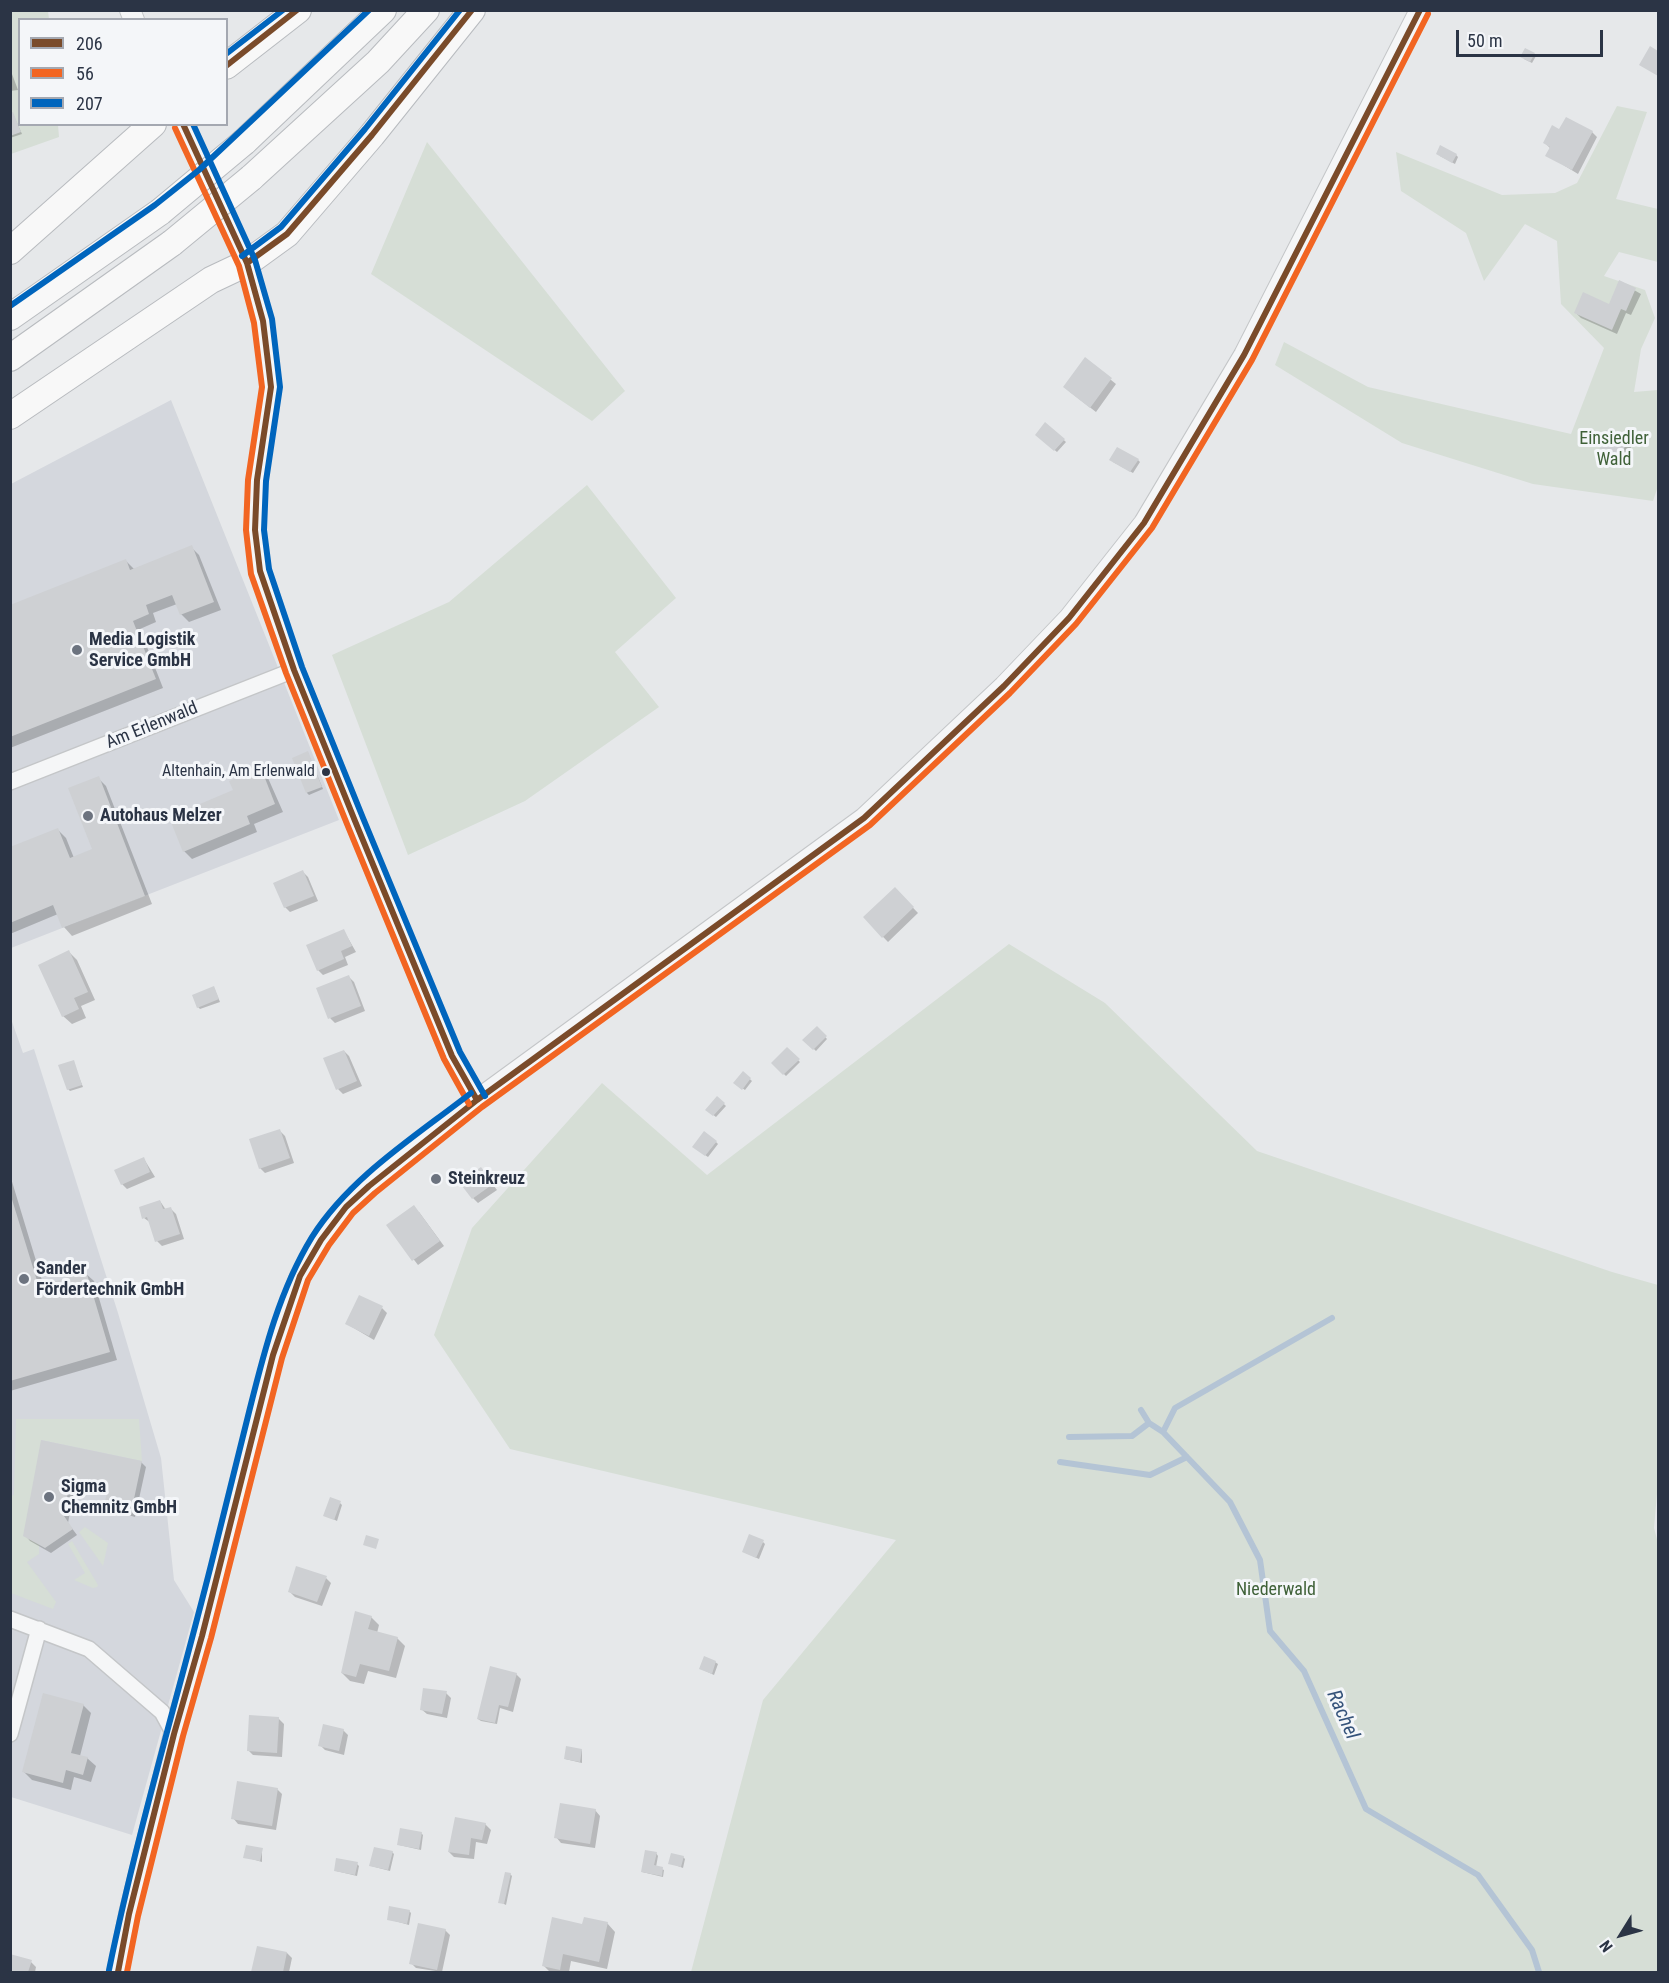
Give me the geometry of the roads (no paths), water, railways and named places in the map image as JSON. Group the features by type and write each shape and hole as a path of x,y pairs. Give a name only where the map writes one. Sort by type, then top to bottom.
{"highway":[{"path":"228,64 298,10"},
{"path":"10,316 160,212 244,142 383,10"},
{"path":"10,358 172,243 251,178 378,62 426,10"},
{"path":"10,416 211,280 246,263 287,234 372,135 472,10"},
{"path":"10,251 151,126"}],"street":[{"path":"118,1972 129,1914 174,1734 202,1636 273,1355 300,1276 321,1240 346,1208 477,1100 864,818 1004,686 1070,618 1144,522 1234,372 1420,10"},
{"path":"184,126 246,263 263,321 271,387 257,480 255,530 260,571 294,670 452,1056 477,1100"},
{"name":"Am Erlenwald","path":"10,782 294,670"},
{"path":"10,1619 89,1649 162,1712 174,1734"},
{"path":"10,1734 39,1629"}],"waterway":[{"path":"1163,1432 1175,1408 1332,1318"},
{"name":"Rachel","path":"1141,1410 1149,1423 1163,1432 1230,1502 1260,1560 1270,1631 1304,1671 1366,1809 1478,1875 1532,1950 1539,1972"},
{"path":"1069,1437 1132,1436 1149,1423"},
{"path":"1060,1462 1150,1475 1187,1457"}],"place":[{"name":"Media Logistik Service GmbH","path":"77,650"},
{"name":"Altenhain, Am Erlenwald","path":"326,772"},
{"name":"Autohaus Melzer","path":"88,816"},
{"name":"Steinkreuz","path":"436,1179"},
{"name":"Sander Fördertechnik GmbH","path":"24,1279"},
{"name":"Sigma Chemnitz GmbH","path":"49,1497"}],"park label":[{"name":"Einsiedler Wald","path":"1614,449"},
{"name":"Niederwald","path":"1276,1590"}]}
